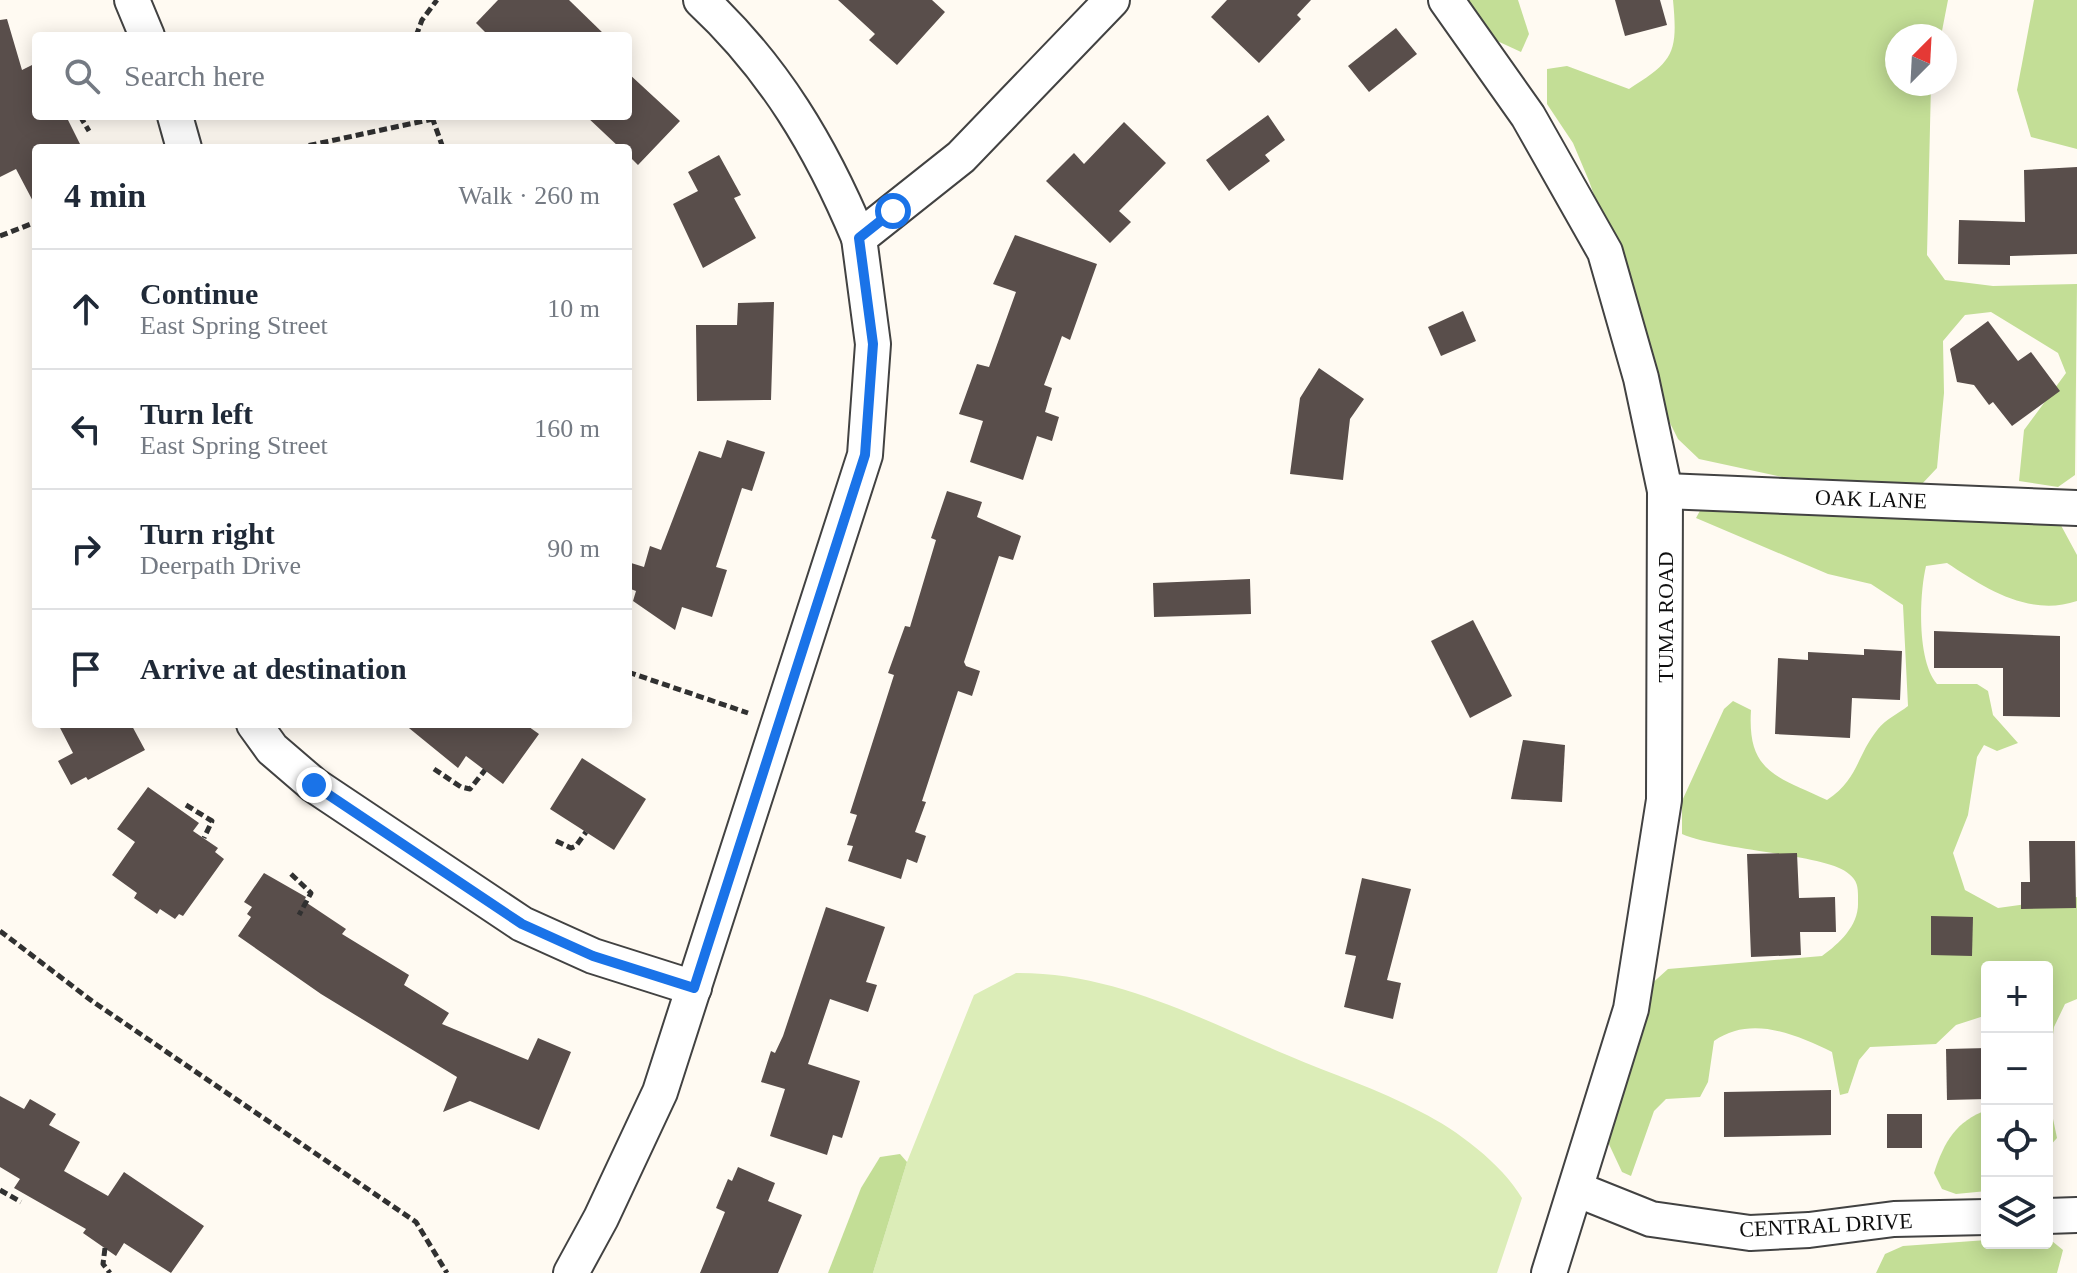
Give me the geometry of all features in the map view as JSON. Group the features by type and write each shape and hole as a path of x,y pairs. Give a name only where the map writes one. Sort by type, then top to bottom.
{"street":[{"path":"132,0 145,32"},
{"path":"571,1273 660,1092 865,455 873,344 859,238 833,175 792,104 725,22 701,0"},
{"path":"859,238 961,157 1112,0"},
{"name":"TUMA ROAD","path":"1446,0 1528,116 1605,252 1641,378 1665,491 1664,800 1631,1009 1549,1273"},
{"path":"176,120 183,144"},
{"name":"OAK LANE","path":"1665,491 2077,508"},
{"path":"257,728 272,749 314,785 522,924 593,956 694,988"},
{"name":"CENTRAL DRIVE","path":"1576,1189 1651,1219 1750,1233 1809,1230 1894,1219 1981,1217"},
{"path":"2053,1216 2077,1215"}],"path":[{"path":"418,32 422,20 437,0"},
{"path":"82,120 89,131"},
{"path":"315,144 423,120"},
{"path":"433,120 442,144"},
{"path":"0,236 32,224"},
{"path":"632,673 748,713"},
{"path":"434,769 461,787 470,789 485,770"},
{"path":"186,805 212,821 204,838"},
{"path":"556,841 571,848 586,832"},
{"path":"291,874 311,893 299,915"},
{"path":"0,931 92,1001 416,1222 447,1273"},
{"path":"0,1190 21,1202"},
{"path":"105,1248 103,1264 110,1273"}],"green space":[{"path":"1465,0 1518,0 1529,34 1521,52 1493,39"},
{"path":"1673,0 1948,0 1943,24 1885,24 1885,96 1931,96 1927,255 1945,280 1993,286 2077,284 2075,475 2058,487 2019,481 2024,430 2066,373 2058,353 1991,312 1965,315 1943,341 1944,393 1937,468 1921,485 1782,477 1699,459 1678,439 1667,417 1650,352 1589,181 1573,143 1547,104 1547,69 1567,66 1629,89 1664,63 1670,54 1675,32"},
{"path":"2034,0 2077,0 2077,149 2031,137 2017,90"},
{"path":"1702,507 2057,518 2077,555 2077,601 2060,605 2025,603 1993,591 1947,563 1926,566 1921,628 1930,674 1937,684 1977,684 1988,691 1993,715 2018,743 1997,751 1984,745 1977,757 1968,815 1953,853 1965,890 1998,908 2077,897 2077,999 2065,1004 2053,1035 2053,961 1981,961 1981,1017 1956,1025 1936,1044 1870,1047 1859,1060 1848,1093 1840,1095 1832,1052 1773,1030 1743,1029 1728,1033 1714,1041 1708,1082 1700,1097 1666,1099 1654,1111 1631,1176 1622,1172 1607,1140 1648,987 1668,969 1822,956 1847,933 1857,910 1856,883 1837,867 1721,845 1682,834 1682,801 1724,709 1733,701 1751,710 1751,731 1760,760 1780,778 1827,800 1845,784 1878,729 1908,706 1903,605 1871,584 1828,574 1696,518"},
{"path":"1016,973 1087,980 1155,1000 1388,1096 1449,1128 1490,1160 1522,1198 1497,1273 873,1273 907,1162 974,995"},
{"path":"1981,1113 1981,1192 1956,1194 1942,1189 1934,1173 1947,1142 1959,1127"},
{"path":"2053,1119 2057,1138 2053,1142"},
{"path":"900,1154 907,1162 873,1273 828,1273 861,1188 880,1157"},
{"path":"1981,1240 1981,1249 2053,1249 2053,1242 2063,1250 2057,1273 1876,1273 1885,1254 1903,1246"}],"building":[{"path":"498,0 569,0 602,32 485,32 476,23"},
{"path":"838,0 932,0 945,12 897,65 869,40 875,34"},
{"path":"1227,0 1311,0 1297,15 1301,19 1259,63 1211,17"},
{"path":"1615,0 1660,0 1667,25 1625,36"},
{"path":"7,19 22,70 32,65 32,120 68,120 80,144 32,144 32,199 16,169 0,177 0,20"},
{"path":"1396,28 1417,54 1369,92 1348,66"},
{"path":"632,77 680,121 638,165 632,159 632,144 616,144 590,120 632,120"},
{"path":"1268,115 1285,140 1265,155 1270,161 1229,191 1206,160"},
{"path":"1124,122 1166,163 1119,211 1131,222 1110,243 1046,181 1074,153 1084,164"},
{"path":"719,155 741,195 734,198 756,238 703,268 673,204 698,191 688,172"},
{"path":"2077,167 2077,254 2010,256 2010,265 1958,264 1959,220 2025,222 2024,170"},
{"path":"1015,235 1097,264 1070,340 1062,336 1044,385 1052,388 1045,412 1059,417 1052,441 1037,436 1023,480 970,462 983,421 959,414 977,364 989,367 1016,292 993,284"},
{"path":"774,302 771,400 697,401 696,325 737,325 738,303"},
{"path":"1463,311 1476,341 1441,356 1428,327"},
{"path":"1988,321 2018,361 2031,352 2060,391 2012,426 1993,402 1989,405 1974,385 1957,382 1950,349"},
{"path":"1319,368 1364,399 1350,419 1343,480 1290,474 1300,398"},
{"path":"727,440 765,452 752,491 742,488 716,567 727,570 712,617 682,607 675,630 633,601 636,591 632,590 632,563 644,567 650,546 661,550 699,451 721,458"},
{"path":"947,491 982,502 977,517 1021,536 1013,560 999,556 964,662 966,666 980,671 972,696 958,691 915,832 926,836 917,863 907,859 901,879 848,861 853,846 847,845 857,815 850,813 894,675 888,673 905,626 910,627 936,540 931,538"},
{"path":"1250,579 1251,614 1154,617 1153,583"},
{"path":"1473,620 1512,696 1470,718 1431,641"},
{"path":"1934,631 2060,636 2060,717 2003,716 2003,668 1934,668"},
{"path":"1864,649 1902,651 1900,700 1852,698 1850,738 1775,734 1778,658 1808,660 1808,652 1864,655"},
{"path":"60,728 133,728 145,750 88,780 86,777 71,785 58,761 73,753"},
{"path":"409,728 531,728 539,734 503,784 466,756 458,768"},
{"path":"1523,740 1565,745 1562,802 1511,799"},
{"path":"582,758 646,799 614,850 550,809"},
{"path":"148,787 199,823 193,831 218,848 215,852 224,859 183,916 179,914 175,919 160,909 157,914 134,898 137,893 112,875 135,842 117,829"},
{"path":"2029,841 2075,841 2076,908 2021,909 2021,882 2030,882"},
{"path":"1797,853 1799,898 1835,897 1836,932 1800,932 1801,955 1751,957 1747,854"},
{"path":"264,873 306,897 304,901 346,929 342,934 409,975 404,985 449,1013 442,1024 528,1060 538,1038 571,1052 539,1130 470,1101 443,1112 457,1077 321,994 238,936 251,917 247,914 252,907 244,902"},
{"path":"1362,878 1411,889 1387,980 1401,983 1393,1019 1344,1007 1356,956 1345,954"},
{"path":"826,907 885,927 866,982 877,985 868,1012 830,999 808,1064 860,1081 842,1138 833,1135 827,1155 770,1136 785,1089 761,1082 771,1051 775,1053 783,1036"},
{"path":"1931,916 1973,917 1972,956 1931,955"},
{"path":"1981,1048 1981,1099 1947,1100 1946,1049"},
{"path":"1831,1090 1831,1135 1724,1137 1724,1092"},
{"path":"0,1096 24,1109 30,1099 56,1114 49,1125 80,1142 64,1171 108,1196 124,1172 204,1226 171,1273 124,1243 116,1256 83,1233 86,1229 14,1188 20,1179 0,1167"},
{"path":"1887,1114 1922,1114 1922,1148 1887,1148"},
{"path":"738,1167 775,1183 768,1201 802,1215 778,1273 700,1273 725,1212 716,1208 728,1179 732,1181"}],"route":[{"path":"314,785 522,924 593,956 694,988 776,722 865,455 873,344 859,238 893,211"}]}
